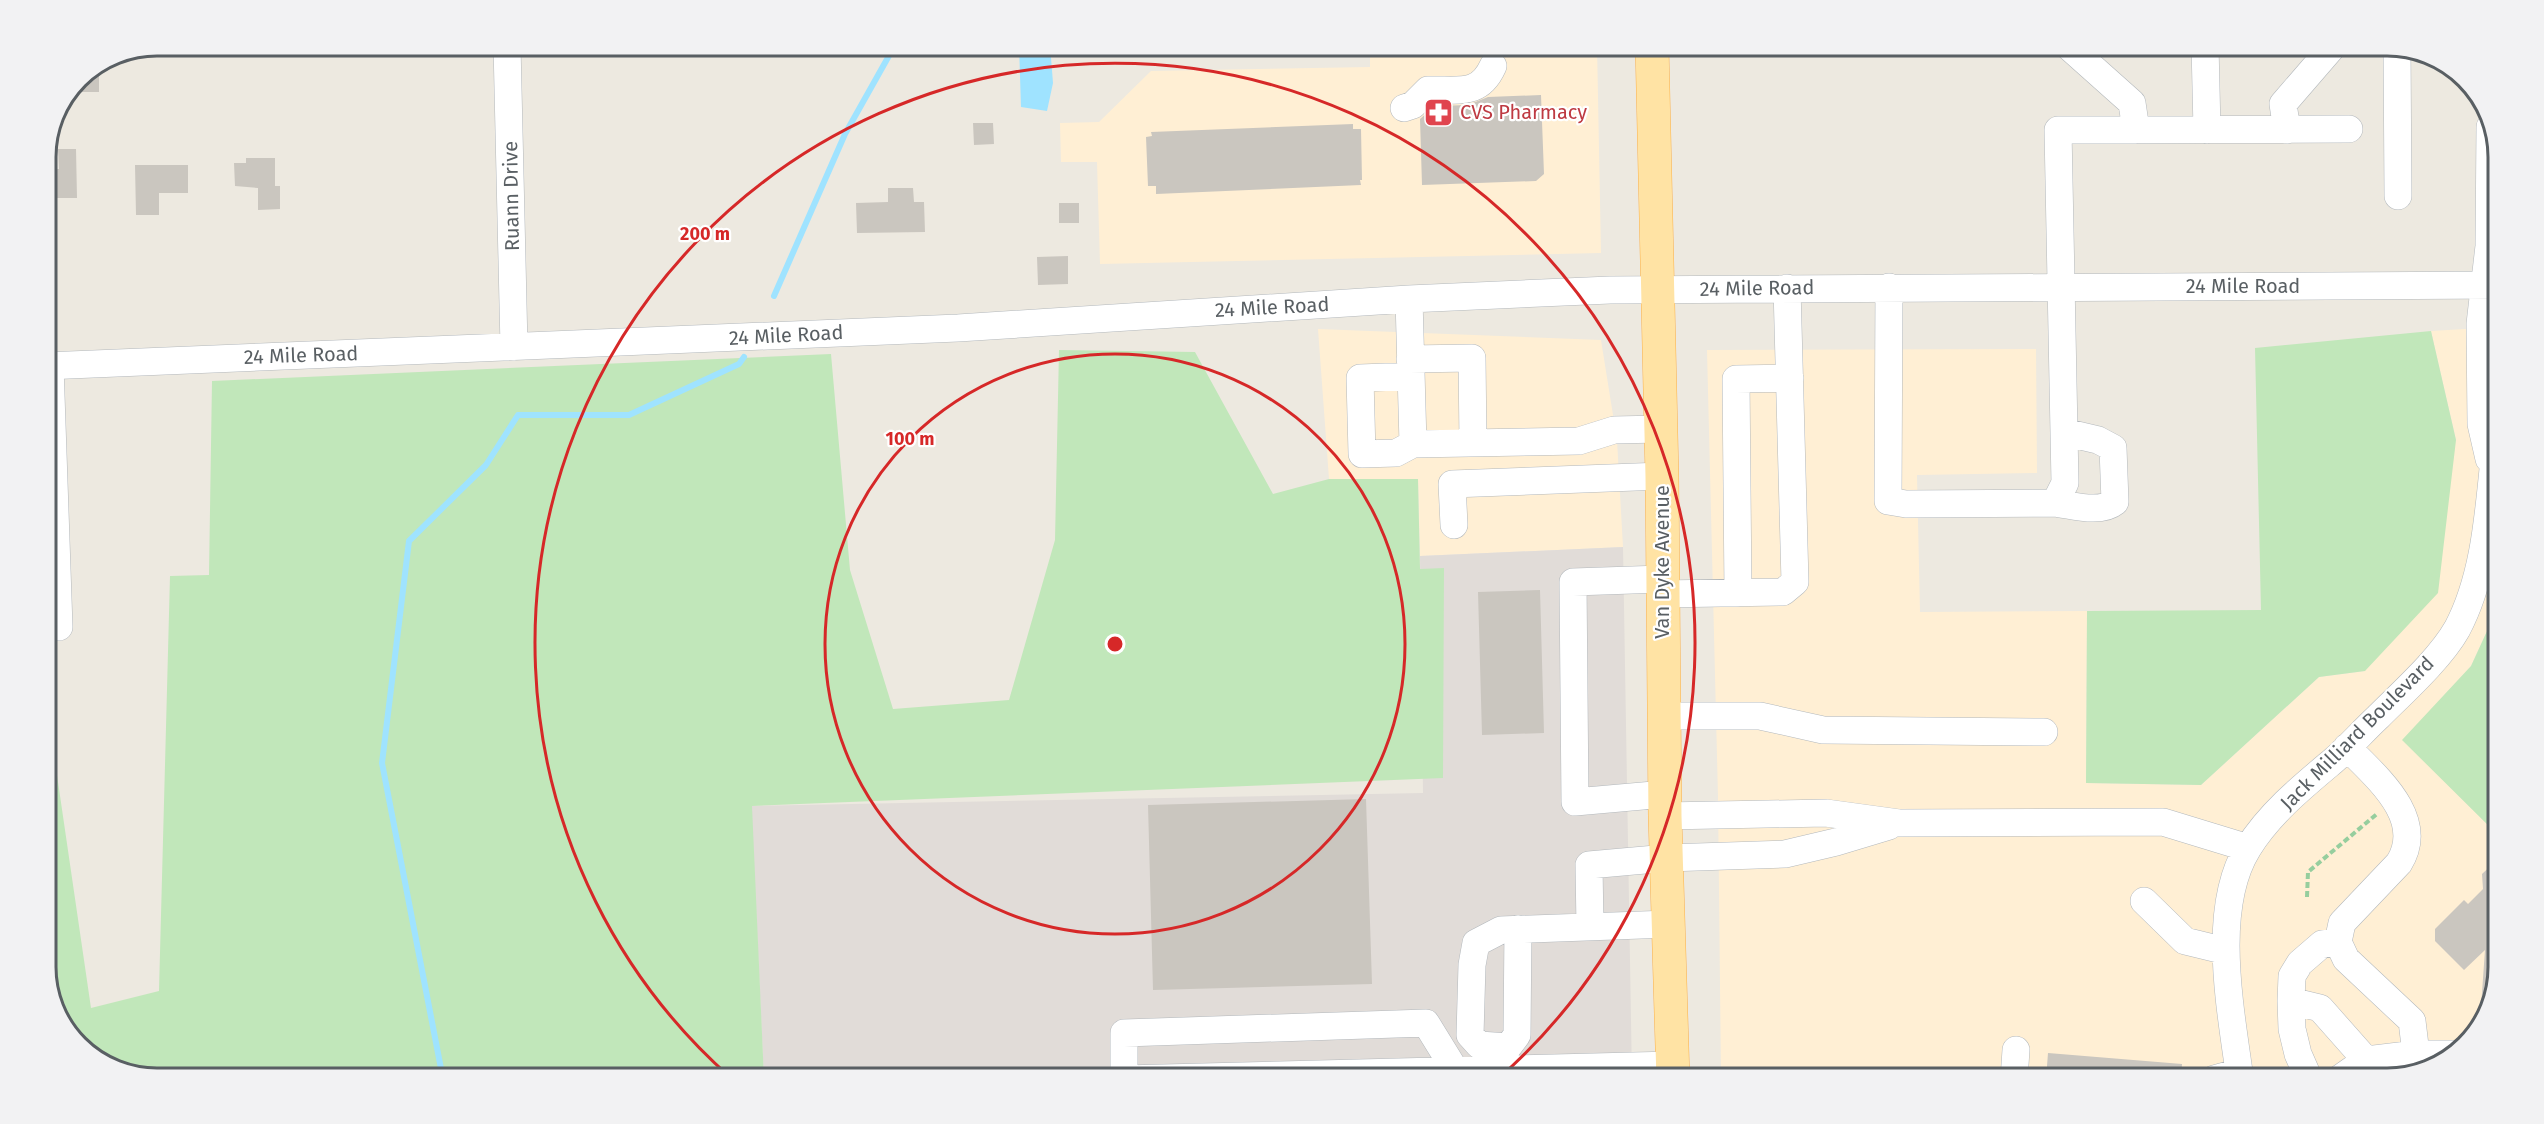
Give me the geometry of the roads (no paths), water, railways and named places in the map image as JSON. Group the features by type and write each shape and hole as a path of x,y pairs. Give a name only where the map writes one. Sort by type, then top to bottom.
{"main road":[{"name":"Van Dyke Avenue","path":"1652,56 1662,476 1665,805 1673,1068"}],"street":[{"name":"Ruann Drive","path":"507,56 514,347"},
{"path":"2079,56 2132,103 2136,130"},
{"path":"2205,56 2207,130"},
{"path":"2287,130 2283,104 2324,56"},
{"path":"2397,57 2398,196"},
{"path":"1404,108 1413,105 1428,90 1473,89 1483,83 1493,66"},
{"path":"2055,503 2065,483 2058,130 2349,129"},
{"name":"24 Mile Road","path":"56,366 958,328 1408,299 1657,290 2488,285"},
{"path":"1889,287 1888,501 1906,504 2055,503 2100,508 2110,506 2115,502 2114,448 2098,440 2064,432"},
{"path":"1787,288 1795,582 1783,592 1738,592 1573,582 1575,802 1665,805 1781,814 1826,813 1899,822 2163,822 2248,848"},
{"name":"Jack Milliard Boulevard","path":"2488,298 2480,324 2481,424 2488,456"},
{"path":"1408,299 1413,444"},
{"path":"1473,442 1472,358 1360,378 1362,454 1396,453 1413,444 1579,441 1614,430 1660,429"},
{"path":"1738,592 1736,379 1790,378"},
{"path":"1454,525 1452,484 1662,476"},
{"name":"Jack Milliard Boulevard","path":"2231,1068 2225,933 2234,877 2248,848 2292,795 2347,747 2422,673 2457,630 2475,582 2488,506"},
{"path":"56,556 59,627"},
{"path":"1664,716 1760,716 1823,730 2044,732"},
{"path":"2347,747 2400,806 2409,838 2406,853 2399,863 2342,923 2338,942 2346,959 2412,1021 2416,1054"},
{"path":"1781,814 1785,854"},
{"path":"1590,927 1589,865 1667,858 1785,854 1836,842 1899,822"},
{"path":"2144,901 2185,941 2226,951"},
{"path":"1518,929 1669,924"},
{"path":"2305,1068 2292,1029 2292,976 2300,963 2322,944 2338,942"},
{"path":"2291,1001 2320,1008 2366,1060"},
{"path":"1124,1068 1124,1033 1426,1023 1454,1068"},
{"path":"2015,1068 2016,1050"},
{"path":"2355,1068 2366,1060 2416,1054 2438,1054"}],"water":[{"path":"1019,56 1051,56 1053,83 1047,111 1021,107"}],"waterway":[{"path":"774,296 845,134 889,56"},
{"path":"441,1068 382,763 409,541 486,465 518,415 629,415 739,364 744,357"}],"place":[{"name":"CVS Pharmacy","path":"1439,112"}]}
